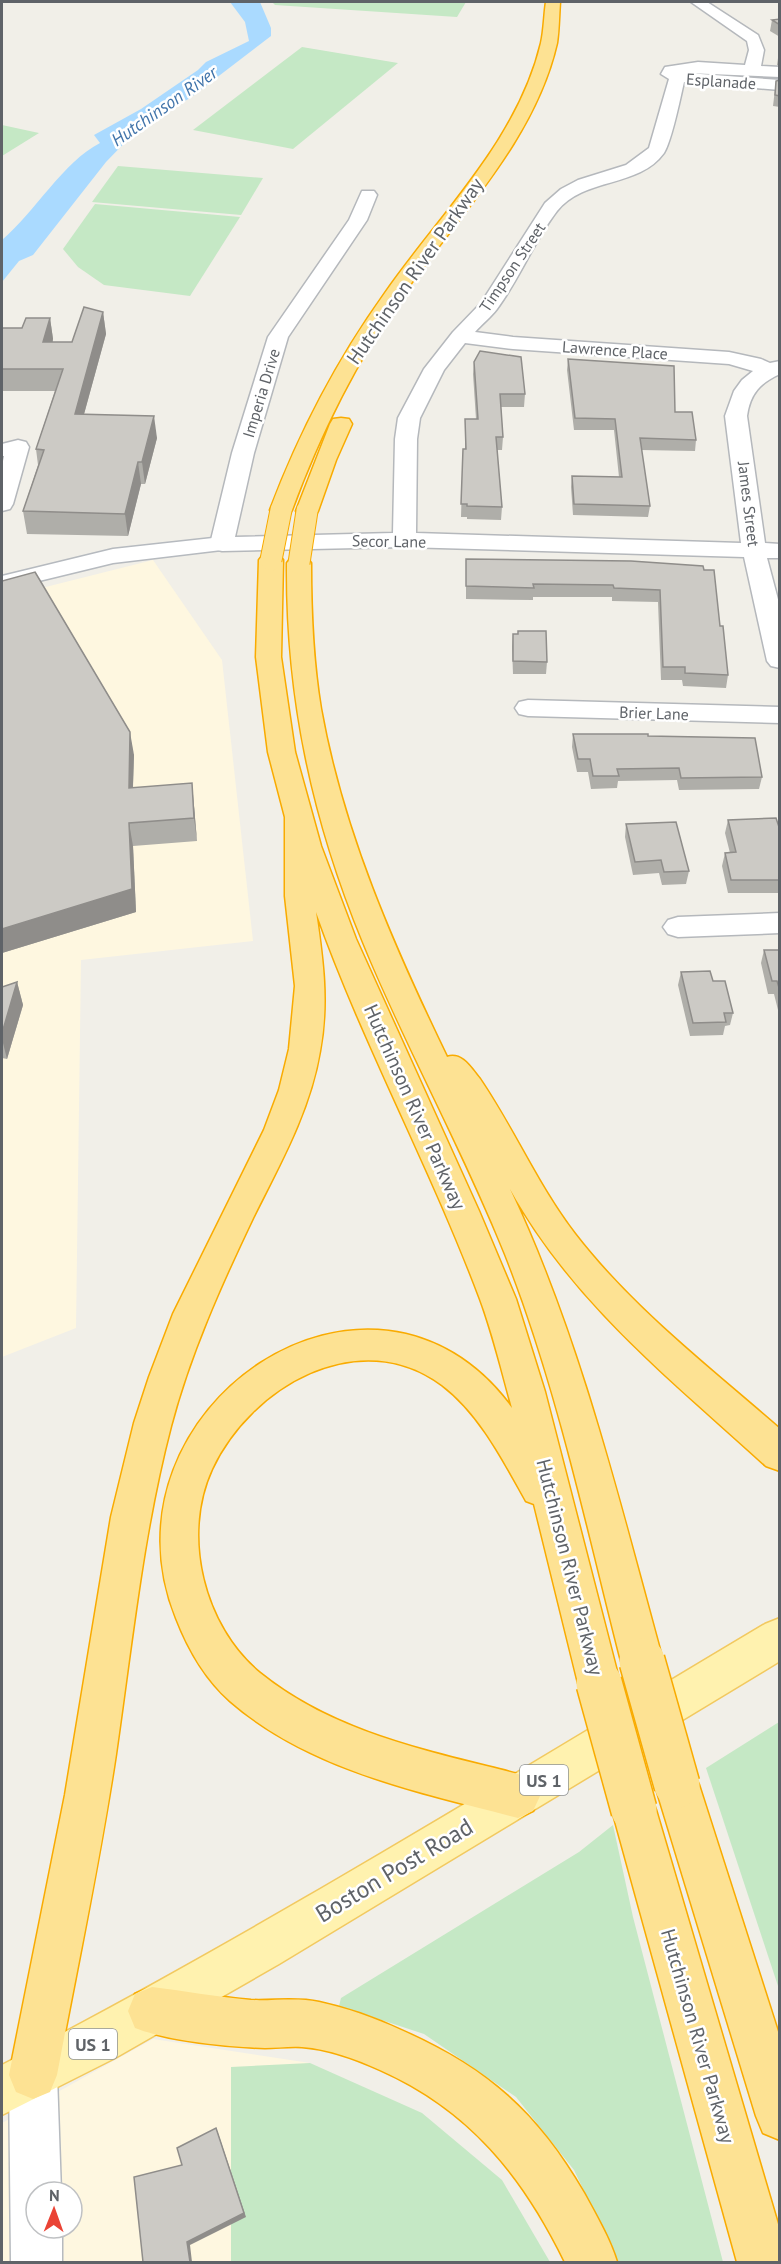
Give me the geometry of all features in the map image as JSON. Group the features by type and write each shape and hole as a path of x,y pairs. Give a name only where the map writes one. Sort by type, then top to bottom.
{"highway":[{"name":"Hutchinson River Parkway","path":"560,4 538,78 522,113 500,150 414,264 360,346 308,442 281,510 285,562 298,608 303,680 317,758 333,817 365,910 484,1166 540,1298 574,1405 677,1785 780,2116"},
{"name":"Hutchinson River Parkway","path":"427,278 534,128"},
{"name":"Hutchinson River Parkway","path":"348,412 325,460 307,511 285,562 267,631 278,731 299,817 347,955 459,1201 499,1304 528,1398 599,1683 763,2262"},
{"path":"17,2083 92,1768 127,1544 150,1433 167,1377 189,1323 280,1130 291,1103 302,1064 309,1028 310,994 298,886 299,817"},
{"path":"418,1028 472,1090 547,1221 592,1279 655,1341 780,1454"},
{"path":"518,1796 347,1748 285,1716 245,1687 214,1652 200,1627 186,1592 179,1555 181,1508 199,1455 224,1416 243,1395 264,1378 314,1353 352,1345 372,1344 413,1351 433,1360 473,1389 498,1419 556,1515"},
{"path":"152,2011 264,2024 303,2023 359,2037 417,2060 467,2091 507,2127 539,2167 569,2212 592,2262"}],"main road":[{"name":"Boston Post Road","path":"17,2083 152,2011 263,1948 780,1638"}],"street":[{"path":"698,2 753,38 758,44 752,70"},
{"name":"Esplanade","path":"780,72 698,67 671,70 669,74 678,77 780,85"},
{"name":"Timpson Street","path":"404,540 406,439 409,418 434,369 460,336 489,306 551,207 567,193 584,184 632,169 647,160 657,150 678,77"},
{"name":"Imperia Drive","path":"222,544 243,453 278,337 358,220 368,195"},
{"name":"Lawrence Place","path":"460,336 513,343 729,358 773,369"},
{"name":"James Street","path":"773,369 751,381 737,405 736,416 754,551 780,661"},
{"path":"2,504 10,448"},
{"name":"Secor Lane","path":"2,583 113,556 222,544 404,540 780,552"},
{"name":"Brier Lane","path":"528,708 780,715"},
{"path":"678,927 780,923"},
{"path":"17,2083 37,2262"}],"shaded area":[{"path":"153,560 222,660 253,941 81,960 76,1328 2,1357 2,598"},
{"path":"153,2039 310,2063 274,2262 2,2262 2,2123"}],"green space":[{"path":"272,2 466,2 457,17 275,5"},
{"path":"302,47 398,63 293,149 193,130"},
{"path":"2,125 39,133 2,156"},
{"path":"118,166 263,178 241,215 92,202"},
{"path":"95,204 240,217 190,296 104,285 78,267 63,249"},
{"path":"779,1722 779,1989 706,1768"},
{"path":"613,1825 633,1917 723,2262 618,2262 574,2170 516,2097 424,2034 339,2006 341,1998 579,1852"},
{"path":"310,2063 422,2113 502,2180 550,2262 231,2262 231,2067"}],"water":[{"name":"Hutchinson River","path":"230,2 260,2 271,28 271,36 190,98 139,128 106,162 33,255 19,261 2,282 2,240 74,162 100,143 94,135 141,109 206,62 249,41 245,22"}],"building":[{"path":"780,19 780,25 772,20"},
{"path":"780,80 780,96 775,95 776,81"},
{"path":"84,307 103,312 75,414 154,416 142,462 138,462 125,514 23,511 44,450 36,449 63,369 2,369 2,328 22,328 26,318 50,318 43,342 72,342"},
{"path":"480,351 521,357 525,394 500,394 503,437 496,437 502,507 461,504 463,449 466,449 465,419 478,419 474,362"},
{"path":"568,359 674,366 675,412 692,412 696,440 640,438 650,506 574,504 572,476 622,477 615,419 575,418"},
{"path":"466,559 631,561 703,566 704,570 714,570 728,675 685,673 685,667 663,667 660,590 614,588 613,585 533,584 534,588 466,586"},
{"path":"35,572 130,732 129,788 192,783 194,818 129,823 132,889 2,929 2,581"},
{"path":"518,631 546,631 547,662 513,661 513,634 518,634"},
{"path":"573,734 755,738 762,777 681,778 679,768 617,769 619,776 593,776 590,759 578,759"},
{"path":"776,818 780,830 780,880 731,880 725,853 736,852 728,820"},
{"path":"676,822 689,871 664,872 661,860 635,862 626,824"},
{"path":"764,950 780,950 780,991 777,981 772,981"},
{"path":"710,971 713,981 725,981 733,1013 724,1013 726,1022 693,1023 681,972"},
{"path":"17,982 2,1033 2,987"},
{"path":"216,2128 244,2213 187,2242 190,2262 143,2262 134,2177 182,2165 177,2148"}]}
